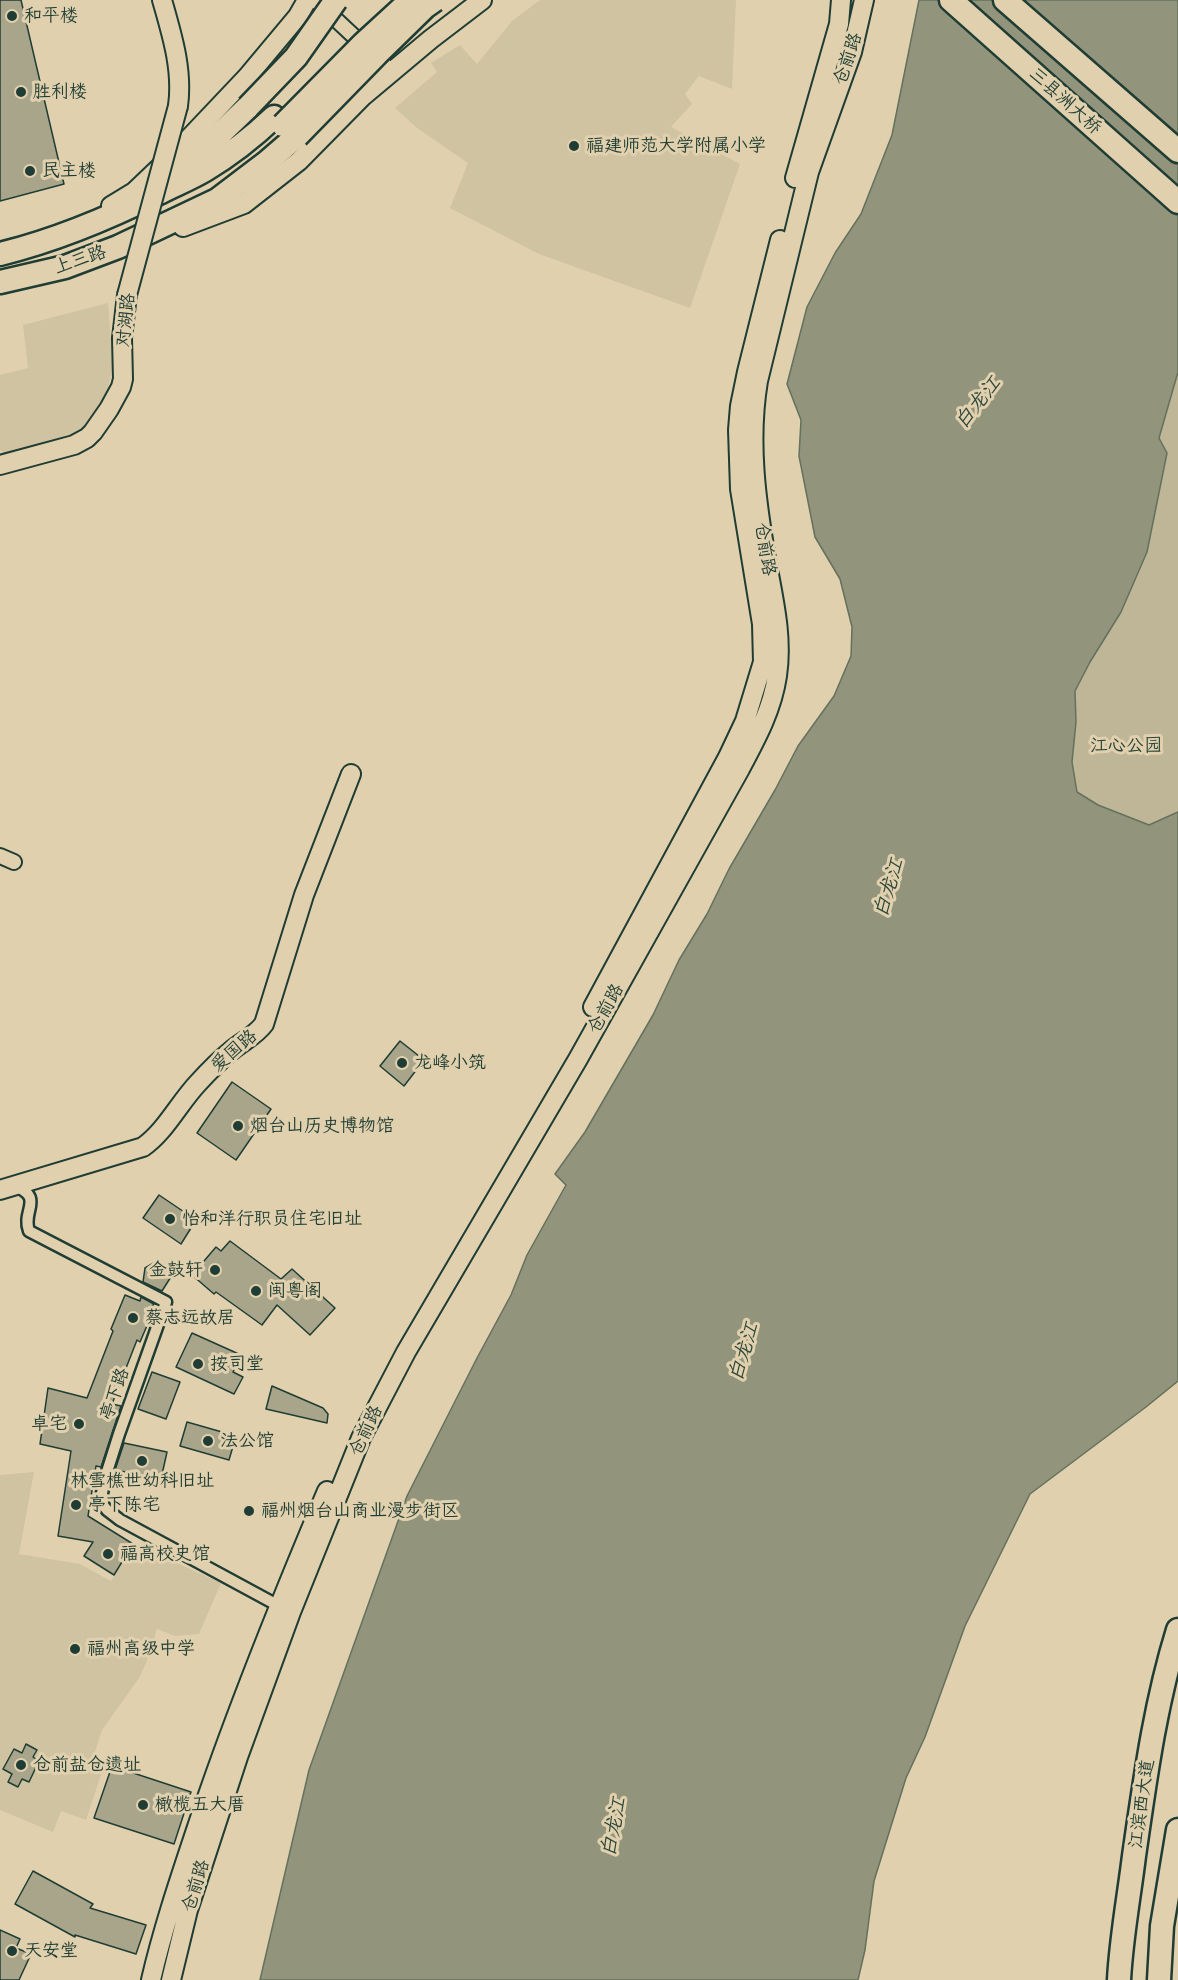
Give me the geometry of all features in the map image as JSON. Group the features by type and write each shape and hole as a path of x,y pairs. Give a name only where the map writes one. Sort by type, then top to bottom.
{"main road":[{"path":"159,193 296,57 336,0"},
{"path":"285,126 391,0"},
{"path":"285,126 364,43 411,0"},
{"path":"285,126 377,54 425,6 435,0"},
{"name":"三县洲大桥","path":"951,0 1178,202"},
{"name":"三县洲大桥","path":"1005,0 1178,151"},
{"name":"上三路","path":"0,254 108,219 204,171 250,140 285,126"},
{"name":"上三路","path":"0,282 65,267 118,247 217,200 267,162 285,126"},
{"name":"江滨西大道","path":"1119,1980 1149,1750 1158,1704 1178,1630"},
{"path":"1159,1980 1162,1926 1178,1830"}],"street":[{"name":"对湖路","path":"0,465 74,446 87,438 109,409 121,387 123,379 122,338 127,295 178,106 180,81 178,66 162,0"},
{"path":"64,235 134,192 168,160 247,77 298,16 307,0"},
{"path":"315,0 392,72"},
{"path":"118,247 244,204 298,161 363,96 482,0"},
{"name":"仓前路","path":"151,1980 178,1884 223,1750 279,1606 342,1455 378,1382 568,1054 728,757 752,700 763,662 762,624 740,489 738,430 740,406 750,354 799,165 839,24 841,0"},
{"name":"仓前路","path":"171,1980 188,1910 238,1757 291,1612 361,1438 402,1361 578,1059 740,769 769,708 777,675 778,632 754,476 754,401 809,172 852,52 864,0"},
{"name":"爱国路","path":"6,1188 143,1147 155,1138 181,1102 198,1084 231,1051 257,1033 264,1024 304,895 351,774"},
{"path":"0,856 14,862"},
{"name":"亭下路","path":"6,1188 26,1192 30,1197 31,1209 27,1222 29,1231 166,1302 113,1452 102,1493 103,1504 112,1515 120,1520 279,1606"}],"shaded area":[{"name":"福建师范大学附属小学","path":"540,0 736,0 732,89 699,76 685,94 692,104 671,127 740,164 690,308 539,254 450,208 468,163 417,128 395,108 437,72 431,63 460,45 477,64 512,21"},
{"path":"108,303 113,367 107,392 98,407 82,429 70,437 8,457 0,450 0,375 28,368 23,325"},
{"name":"福州高级中学","path":"34,1472 19,1554 80,1564 111,1581 135,1544 221,1583 199,1634 175,1636 157,1629 139,1678 102,1730 93,1758 105,1763 86,1820 61,1811 53,1832 0,1810 0,1475"}],"green space":[{"name":"江心公园","path":"1178,372 1178,812 1149,825 1098,805 1077,792 1072,762 1076,722 1075,691 1090,662"}],"water":[{"name":"白龙江","path":"919,0 1178,0 1178,372 1159,438 1167,453 1147,552 1121,612 1075,691 1076,722 1072,762 1077,792 1098,805 1149,825 1178,812 1178,1381 1030,1494 965,1626 925,1737 906,1778 874,1881 865,1950 858,1980 260,1980 309,1770 407,1496 511,1295 527,1255 566,1185 555,1174 585,1132 653,1015 679,960 707,914 729,869 798,746 834,696 851,656 852,627 840,579 815,537 799,456 801,420 787,384 807,307 835,253 861,214 892,135"}],"building":[{"path":"0,0 21,0 64,184 0,201"},
{"name":"龙峰小筑","path":"400,1041 424,1060 404,1086 380,1066"},
{"path":"232,1082 271,1109 236,1160 197,1133"},
{"name":"怡和洋行职员住宅旧址","path":"159,1195 196,1220 181,1244 143,1218"},
{"path":"230,1241 281,1279 292,1269 335,1308 310,1335 277,1305 262,1325 216,1292 214,1294 192,1275 216,1247 221,1251"},
{"path":"157,1261 174,1272 162,1291 143,1282 145,1268"},
{"path":"125,1295 140,1301 141,1297 154,1304 152,1306 155,1307 140,1342 137,1340 112,1404 121,1406 101,1467 96,1466 88,1516 133,1544 114,1575 84,1556 93,1542 58,1536 71,1451 40,1444 48,1388 87,1398"},
{"name":"按司堂","path":"192,1333 241,1355 233,1372 243,1377 234,1394 176,1367"},
{"path":"152,1372 180,1382 166,1419 138,1409"},
{"path":"272,1386 323,1408 328,1414 327,1423 266,1409"},
{"name":"法公馆","path":"187,1422 236,1436 229,1460 180,1446"},
{"name":"林雪樵世幼科旧址","path":"124,1443 167,1452 161,1479 115,1470"},
{"name":"仓前盐仓遗址","path":"26,1744 37,1750 33,1757 39,1761 29,1782 22,1779 18,1787 8,1782 12,1774 3,1769 14,1749 22,1753"},
{"name":"橄榄五大厝","path":"112,1766 191,1792 174,1844 94,1818"},
{"path":"33,1871 93,1904 90,1908 146,1925 136,1954 75,1935 75,1937 15,1904"},
{"name":"天安堂","path":"0,1930 20,1939 16,1948 31,1954 19,1980 0,1980"}],"place":[{"name":"和平楼","path":"12,16"},
{"name":"胜利楼","path":"21,92"},
{"name":"福建师范大学附属小学","path":"574,146"},
{"name":"民主楼","path":"30,171"},
{"name":"龙峰小筑","path":"402,1063"},
{"name":"烟台山历史博物馆","path":"238,1126"},
{"name":"怡和洋行职员住宅旧址","path":"170,1219"},
{"name":"金鼓轩","path":"215,1270"},
{"name":"闽粤阁","path":"256,1291"},
{"name":"蔡志远故居","path":"133,1318"},
{"name":"按司堂","path":"198,1364"},
{"name":"卓宅","path":"79,1424"},
{"name":"法公馆","path":"208,1441"},
{"name":"林雪樵世幼科旧址","path":"142,1461"},
{"name":"亭下陈宅","path":"76,1505"},
{"name":"福州烟台山商业漫步街区","path":"249,1511"},
{"name":"福高校史馆","path":"108,1554"},
{"name":"福州高级中学","path":"75,1649"},
{"name":"仓前盐仓遗址","path":"21,1765"},
{"name":"橄榄五大厝","path":"143,1805"},
{"name":"天安堂","path":"12,1951"}]}
